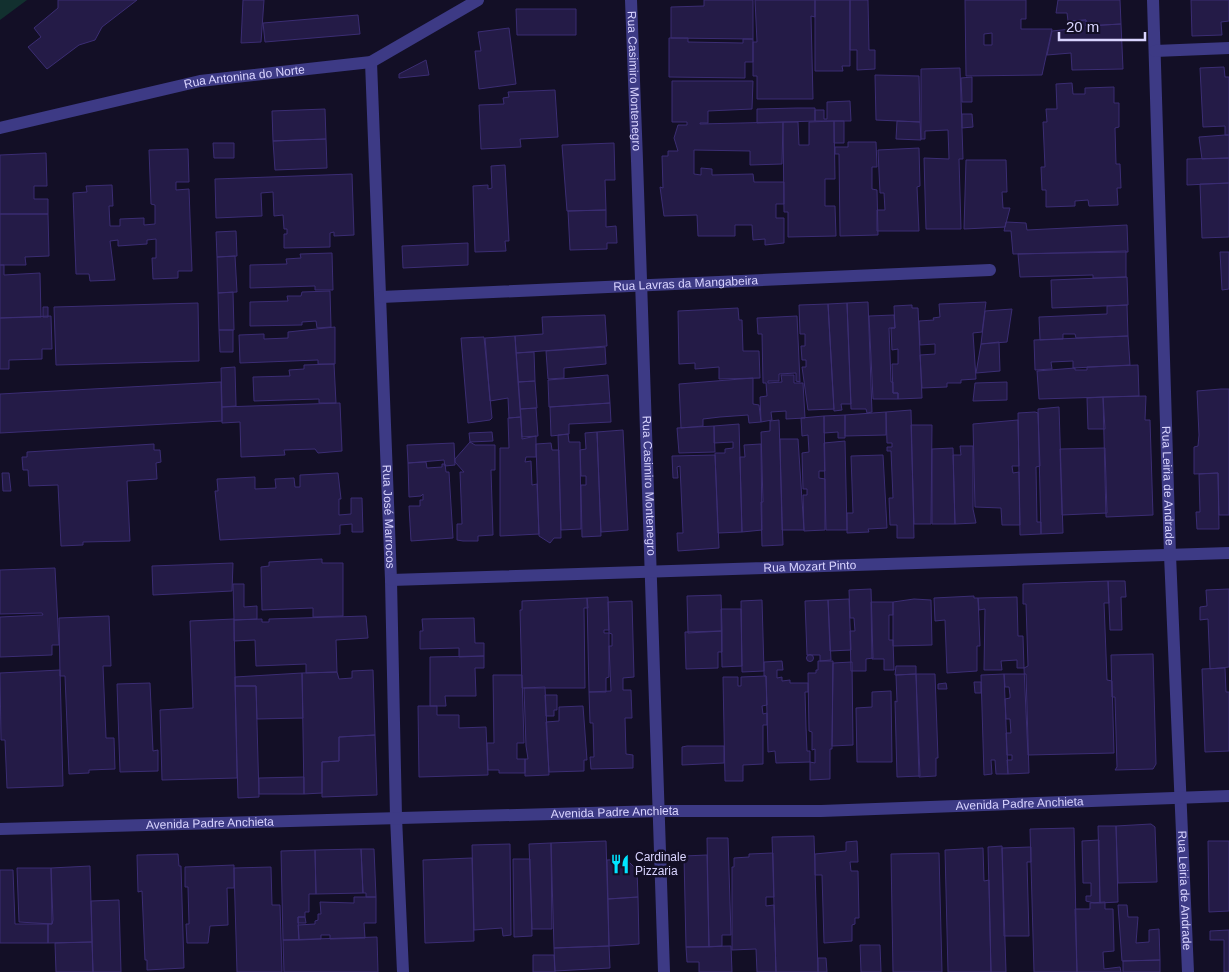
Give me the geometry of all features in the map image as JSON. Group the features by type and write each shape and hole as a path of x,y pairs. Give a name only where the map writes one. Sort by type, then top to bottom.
{"street":[{"name":"Rua Antonina do Norte","path":"0,128 200,81 371,62 478,0"},
{"name":"Rua Casimiro Montenegro","path":"631,0 640,285 653,572 664,972"},
{"name":"Rua Leiria de Andrade","path":"1153,0 1170,555 1188,972"},
{"path":"1155,52 1229,48"},
{"name":"Rua José Marrocos","path":"371,62 391,580 396,817 402,972"},
{"name":"Rua Lavras da Mangabeira","path":"380,297 990,270"},
{"name":"Rua Mozart Pinto","path":"391,580 1229,553"},
{"name":"Avenida Padre Anchieta","path":"0,829 660,811 822,811 1180,796 1229,796"}],"green space":[{"path":"0,0 27,0 0,20"}],"building":[{"path":"58,0 137,0 102,27 95,40 79,45 47,69 28,47 41,37 34,28 58,8"},
{"path":"243,0 264,0 261,42 241,43"},
{"path":"704,0 753,0 753,39 671,38 671,7 704,6"},
{"path":"755,0 815,0 815,17 811,16 813,99 757,99 757,76 753,76 753,42 757,42"},
{"path":"815,0 850,0 850,66 842,66 843,71 815,71"},
{"path":"850,0 868,0 869,50 875,50 875,69 857,70 857,50 850,50"},
{"path":"965,0 1026,0 1026,19 1021,19 1021,29 1052,29 1042,75 966,76","holes":["992,33 992,45 984,45 984,34"]},
{"path":"1058,0 1120,0 1121,24 1086,26 1086,20 1068,21 1067,13 1056,13"},
{"path":"1191,0 1229,0 1229,21 1221,22 1222,35 1192,36"},
{"path":"516,9 576,9 576,35 517,35"},
{"path":"358,15 360,34 265,42 263,23"},
{"path":"1086,20 1086,26 1121,24 1123,69 1072,70 1071,53 1047,55 1052,31 1071,29 1070,21"},
{"path":"509,28 516,84 479,89 475,51 481,51 478,32"},
{"path":"669,38 688,38 688,42 743,43 743,39 753,39 753,62 745,62 745,78 669,77"},
{"path":"426,60 429,75 399,78 399,74"},
{"path":"1224,67 1225,77 1229,77 1229,135 1225,135 1225,126 1203,127 1200,68"},
{"path":"960,68 963,159 959,159 961,229 926,229 924,158 949,159 948,130 925,131 925,139 921,139 921,69"},
{"path":"875,75 919,76 920,122 876,120"},
{"path":"972,77 972,102 962,102 961,78"},
{"path":"672,81 753,81 752,109 708,111 708,123 700,124 783,122 782,164 750,165 750,151 694,150 694,174 701,175 701,168 712,169 712,175 753,174 754,182 784,182 784,204 776,204 776,218 784,218 784,243 765,245 765,239 753,240 752,225 735,225 735,236 698,236 697,215 664,216 660,187 663,188 662,156 668,156 668,151 678,151 674,138 678,125 687,125 687,122 672,122"},
{"path":"1072,83 1073,94 1085,94 1085,88 1114,87 1114,103 1119,103 1119,127 1115,128 1116,164 1120,164 1121,188 1117,188 1118,205 1089,206 1088,200 1075,201 1075,206 1046,207 1046,190 1042,190 1041,167 1045,167 1043,122 1047,122 1046,109 1057,109 1056,84"},
{"path":"555,90 558,137 520,139 521,147 481,149 479,105 504,104 503,98 509,97 508,92"},
{"path":"850,101 851,121 815,121 815,110 824,110 824,119 827,119 827,102"},
{"path":"815,108 815,121 757,123 757,109"},
{"path":"325,109 326,139 273,141 272,111"},
{"path":"962,114 972,114 973,127 962,128"},
{"path":"834,121 844,121 844,143 834,143"},
{"path":"834,121 835,179 825,179 825,206 835,206 836,236 788,237 788,212 784,212 783,122 798,122 799,145 809,145 809,122"},
{"path":"897,121 920,122 921,140 896,139"},
{"path":"1229,135 1229,158 1202,159 1199,137"},
{"path":"326,139 327,168 275,170 273,141"},
{"path":"848,142 876,142 877,167 872,167 872,189 877,190 878,235 840,236 839,154 835,154 835,147 848,147"},
{"path":"213,143 234,143 234,158 214,158"},
{"path":"614,143 615,180 605,180 606,210 567,211 562,145"},
{"path":"919,148 920,186 917,187 919,231 877,231 877,210 885,210 884,193 880,193 878,150"},
{"path":"188,149 189,182 176,182 176,190 189,189 192,271 178,271 178,278 153,279 152,258 156,258 156,239 147,240 147,244 118,246 118,240 110,241 115,280 90,281 89,274 76,274 73,193 87,192 86,186 112,185 113,206 109,206 110,226 120,226 120,219 144,218 144,225 155,224 155,205 151,204 149,150"},
{"path":"46,153 47,186 34,186 34,199 48,199 48,214 0,214 0,155"},
{"path":"1229,158 1229,183 1187,185 1187,159"},
{"path":"966,160 1006,160 1007,192 1002,192 1003,208 1010,208 1005,227 964,229"},
{"path":"505,165 509,241 505,241 506,251 475,252 473,186 488,185 488,189 492,188 491,166"},
{"path":"352,174 354,235 334,236 334,232 330,233 330,247 284,248 284,234 287,234 287,229 284,229 283,215 274,216 273,192 261,193 262,216 216,218 215,179"},
{"path":"1229,183 1229,237 1202,238 1200,184"},
{"path":"606,210 606,227 616,226 617,243 607,243 607,249 570,250 568,211"},
{"path":"0,214 48,214 49,256 25,257 26,265 0,265"},
{"path":"1006,222 1026,223 1027,230 1127,225 1128,252 1013,254 1011,231 1004,231"},
{"path":"236,231 237,256 217,257 216,232"},
{"path":"468,243 468,265 403,268 402,246"},
{"path":"1126,251 1126,277 1093,278 1093,275 1020,277 1018,254"},
{"path":"1220,252 1229,252 1229,289 1222,290"},
{"path":"332,253 333,290 315,290 315,286 250,288 250,265 287,264 286,259 301,258 300,254"},
{"path":"235,256 237,292 218,293 217,257"},
{"path":"0,265 4,265 4,275 40,273 41,317 0,318"},
{"path":"1127,277 1128,305 1052,308 1051,280"},
{"path":"330,291 331,327 317,328 316,321 302,322 302,325 250,326 250,302 288,301 287,296 301,296 302,292"},
{"path":"233,292 234,330 219,330 218,293"},
{"path":"868,302 872,412 867,413 866,409 851,409 847,303"},
{"path":"986,302 982,332 973,333 976,379 961,380 961,383 947,383 947,387 922,388 920,355 935,354 935,344 920,345 919,321 934,320 933,318 940,317 939,304"},
{"path":"198,303 199,361 56,365 54,307"},
{"path":"847,303 851,404 841,404 842,410 834,411 828,304"},
{"path":"828,304 834,409 808,410 802,367 806,367 806,360 802,360 801,346 805,346 805,334 800,334 799,305"},
{"path":"912,305 912,308 918,308 922,398 898,399 898,393 893,393 892,364 898,364 898,349 892,350 891,328 895,328 894,306"},
{"path":"1127,305 1128,336 1076,338 1075,334 1063,334 1063,339 1040,340 1039,317 1107,314 1107,306"},
{"path":"43,307 48,307 48,317 43,317"},
{"path":"738,308 739,320 742,320 743,351 759,351 760,378 719,379 719,367 695,369 695,363 679,364 678,311"},
{"path":"1012,309 1007,342 981,344 985,311"},
{"path":"605,315 607,346 516,353 515,336 543,334 542,317"},
{"path":"894,315 895,328 889,328 891,382 893,382 893,393 898,393 898,399 873,399 869,316"},
{"path":"51,316 52,349 42,349 42,359 9,360 9,369 0,369 0,318"},
{"path":"797,316 800,382 796,381 796,373 779,374 779,381 768,381 768,383 782,382 781,375 794,375 794,383 803,383 805,418 786,419 786,411 771,412 772,420 761,422 760,397 767,396 766,383 763,383 762,334 758,334 757,318"},
{"path":"335,327 335,364 318,364 318,360 240,363 239,335 264,334 264,339 288,338 288,332"},
{"path":"219,330 233,330 233,352 220,352"},
{"path":"515,336 521,417 509,418 508,398 490,401 485,338"},
{"path":"1128,336 1130,365 1073,368 1073,361 1051,362 1052,369 1035,370 1034,340"},
{"path":"484,337 492,418 490,420 468,423 461,338"},
{"path":"999,342 1000,371 976,373 981,344"},
{"path":"605,347 606,364 564,368 564,378 548,379 546,351"},
{"path":"534,352 535,381 518,382 516,353"},
{"path":"334,364 336,403 319,403 319,399 254,401 253,377 290,376 289,370 304,369 304,365"},
{"path":"1138,365 1139,396 1039,399 1037,371 1075,368 1075,370 1087,370 1087,367"},
{"path":"235,367 236,406 222,407 221,368"},
{"path":"608,375 610,403 549,407 548,380"},
{"path":"753,378 753,404 759,405 761,422 749,423 748,415 720,417 703,419 703,426 681,428 679,384"},
{"path":"535,381 537,408 520,409 518,382"},
{"path":"221,382 222,421 0,433 0,394"},
{"path":"1007,382 1007,400 973,401 975,383"},
{"path":"1229,389 1229,515 1219,515 1218,473 1194,474 1194,447 1198,446 1199,435 1197,391"},
{"path":"1146,396 1145,420 1150,420 1153,515 1106,517 1103,397"},
{"path":"1103,397 1105,429 1088,429 1087,398"},
{"path":"340,403 342,451 318,453 315,449 284,450 285,455 241,457 240,422 222,423 222,407"},
{"path":"610,403 611,422 569,424 569,434 551,436 550,407"},
{"path":"1059,407 1063,533 1041,534 1038,409"},
{"path":"536,408 538,436 522,437 520,409"},
{"path":"911,410 914,538 897,538 897,525 890,525 889,498 893,498 891,451 887,451 887,447 892,447 892,443 887,443 886,412"},
{"path":"886,412 886,435 845,436 845,415"},
{"path":"1018,413 1038,413 1040,466 1036,467 1037,522 1041,522 1041,534 1020,535"},
{"path":"845,415 845,438 838,438 838,432 824,433 824,416"},
{"path":"824,416 825,471 819,471 819,478 825,479 825,530 804,531 803,495 807,495 807,489 803,489 802,453 809,452 808,435 802,436 801,418"},
{"path":"521,417 522,439 536,436 536,457 526,457 525,462 531,461 532,485 537,484 539,534 500,536 500,448 509,448 508,418"},
{"path":"779,420 783,545 762,546 761,432 770,431 770,421"},
{"path":"1018,420 1019,466 1012,466 1013,473 1019,472 1020,525 1002,525 1001,508 975,507 973,424"},
{"path":"739,424 742,532 718,533 715,453 725,453 725,449 733,448 733,442 714,443 714,426"},
{"path":"911,425 932,425 931,524 914,524"},
{"path":"714,426 715,452 679,453 677,428"},
{"path":"623,430 628,530 601,532 597,432"},
{"path":"492,432 493,441 470,442 469,433"},
{"path":"597,432 601,536 582,537 581,485 586,485 586,476 581,476 580,450 586,449 585,433"},
{"path":"568,434 569,442 580,442 581,529 561,530 558,435"},
{"path":"780,439 798,439 804,530 782,530"},
{"path":"845,441 847,530 826,530 824,443"},
{"path":"470,442 475,445 495,445 495,470 491,470 493,535 478,536 478,541 457,540 457,524 462,524 460,472 464,472 455,462 455,459"},
{"path":"454,443 455,465 445,466 444,460 408,463 407,445"},
{"path":"551,443 552,450 559,450 561,538 554,538 550,543 539,536 536,444"},
{"path":"154,444 154,450 160,450 161,462 156,463 157,479 127,481 130,541 83,542 83,545 61,546 58,485 29,486 28,470 23,470 22,457 27,457 27,452"},
{"path":"761,444 762,530 742,532 740,457 745,457 744,445"},
{"path":"960,446 973,446 973,509 976,523 955,524 953,455 961,455"},
{"path":"953,448 955,524 932,524 932,449"},
{"path":"1105,448 1107,513 1062,515 1060,449"},
{"path":"715,455 719,548 678,551 677,533 683,533 680,466 677,467 678,478 673,478 672,456"},
{"path":"883,455 887,528 868,529 869,532 847,533 847,513 853,513 851,456"},
{"path":"426,462 427,468 442,467 442,464 445,464 446,472 449,472 453,538 411,541 409,506 420,506 423,494 421,496 409,497 408,463"},
{"path":"2,473 9,473 11,491 3,491"},
{"path":"338,473 341,499 339,499 339,515 351,514 351,498 362,498 363,532 352,532 352,524 340,525 340,534 220,540 215,491 218,491 217,479 255,477 255,489 276,488 275,479 294,478 295,487 300,487 300,475"},
{"path":"1218,473 1219,529 1197,529 1196,512 1200,512 1199,474"},
{"path":"322,559 322,563 343,563 343,616 313,617 313,608 262,610 261,567 269,566 269,562"},
{"path":"233,563 232,591 153,595 152,566"},
{"path":"55,568 59,645 52,645 52,655 0,657 0,617 43,615 42,613 0,614 0,570"},
{"path":"1108,581 1109,603 1104,603 1107,680 1112,681 1114,753 1028,755 1024,668 1028,666 1026,604 1023,604 1023,584"},
{"path":"1108,581 1125,581 1126,597 1121,597 1122,630 1110,630"},
{"path":"233,584 244,584 244,607 257,606 257,619 234,620"},
{"path":"871,589 873,658 866,659 866,671 851,671 850,631 855,631 854,618 850,618 849,590"},
{"path":"1229,589 1229,667 1210,669 1208,619 1200,620 1200,607 1207,606 1206,590"},
{"path":"721,595 722,631 688,633 687,596"},
{"path":"974,596 974,598 978,598 980,646 977,646 977,671 947,673 945,620 935,621 934,598"},
{"path":"608,597 609,630 604,630 604,633 609,633 609,677 606,678 606,692 589,692 587,598"},
{"path":"1017,597 1018,636 1023,636 1024,668 1017,668 1017,660 1001,661 1002,670 984,670 985,609 979,610 978,598"},
{"path":"587,598 588,608 584,608 585,688 522,688 520,610 522,610 522,601"},
{"path":"849,599 851,650 830,651 828,600"},
{"path":"914,599 931,600 932,645 893,646 893,602"},
{"path":"762,600 764,671 742,672 741,601"},
{"path":"828,600 831,660 820,661 820,655 807,655 805,601"},
{"path":"632,601 634,677 623,678 623,690 631,690 632,718 625,718 626,754 633,755 633,768 591,769 590,757 594,757 593,723 590,723 589,692 611,691 609,646 612,646 612,634 609,633 608,602"},
{"path":"871,602 893,602 893,615 889,615 889,640 893,640 894,670 884,670 884,659 872,659"},
{"path":"721,609 741,609 742,666 722,667"},
{"path":"109,616 111,666 103,666 106,738 114,738 115,769 89,770 89,773 69,774 65,676 60,676 59,618"},
{"path":"366,616 368,638 336,640 337,672 306,673 306,664 256,666 255,640 234,641 234,620 262,619 262,622 269,622 269,619"},
{"path":"474,618 475,643 484,643 484,656 459,657 459,648 420,649 420,631 423,631 422,619"},
{"path":"234,619 237,778 162,780 160,710 193,708 190,621"},
{"path":"722,631 722,652 718,652 718,668 686,669 685,632"},
{"path":"810,654 814,658 810,662 806,658"},
{"path":"1153,654 1156,764 1153,769 1115,770 1117,767 1115,697 1112,697 1111,655"},
{"path":"484,656 484,668 475,668 476,696 445,696 446,706 430,706 430,657"},
{"path":"782,661 783,670 777,670 777,678 782,677 782,681 790,680 790,683 808,683 808,692 805,692 807,751 810,751 810,762 776,763 775,751 768,752 764,662"},
{"path":"818,661 833,661 830,779 810,780 810,762 815,763 815,749 812,750 812,732 809,731 808,673 816,673"},
{"path":"852,662 853,745 832,746 833,663"},
{"path":"896,666 916,666 916,674 895,675"},
{"path":"1225,668 1226,692 1229,692 1229,751 1205,752 1202,669"},
{"path":"60,670 63,786 7,788 5,740 1,740 0,673"},
{"path":"373,670 375,735 339,737 339,761 322,762 322,793 304,794 302,673 337,672 339,679 352,678 352,671"},
{"path":"302,673 303,718 257,719 256,686 235,686 235,677"},
{"path":"916,674 920,776 897,777 896,675"},
{"path":"916,674 935,674 938,758 936,758 936,776 919,777"},
{"path":"1004,674 1026,674 1029,773 1008,774 1007,760 1012,760 1012,755 1007,755 1006,733 1011,733 1010,719 1006,719 1005,699 1010,698 1010,695 1009,687 1005,687"},
{"path":"1004,674 1008,774 996,774 995,760 991,760 992,774 984,775 981,675"},
{"path":"493,675 522,675 524,743 517,743 517,759 525,759 525,773 499,773 499,770 488,770 487,743 494,743"},
{"path":"766,676 767,705 762,706 763,714 767,713 767,725 763,725 763,764 743,765 743,781 725,781 723,677 738,677 738,686 741,686 741,677"},
{"path":"974,682 981,682 981,693 975,693"},
{"path":"150,683 153,751 158,750 158,771 120,772 117,684"},
{"path":"946,683 947,689 938,689 938,684"},
{"path":"235,686 256,686 259,797 238,798"},
{"path":"545,687 549,775 525,776 525,759 528,759 524,688"},
{"path":"891,691 892,762 857,762 856,708 872,707 872,692"},
{"path":"545,695 557,695 557,710 554,710 554,716 546,716"},
{"path":"418,706 437,706 437,715 459,715 459,728 486,727 488,775 419,777"},
{"path":"583,706 587,760 584,760 584,771 549,772 546,722 559,721 559,707"},
{"path":"375,735 377,795 322,797 322,762 339,761 339,737"},
{"path":"724,746 724,763 682,765 682,747"},
{"path":"304,777 304,794 259,794 259,778"},
{"path":"1151,824 1155,827 1157,882 1118,883 1116,826"},
{"path":"1098,826 1116,826 1118,902 1100,903"},
{"path":"1074,828 1077,972 1034,972 1030,829"},
{"path":"814,836 818,972 776,972 772,837"},
{"path":"707,838 728,838 731,935 722,935 722,946 709,947"},
{"path":"1099,840 1100,903 1094,903 1086,901 1086,896 1091,896 1091,883 1083,883 1082,841"},
{"path":"606,841 609,946 554,948 551,843"},
{"path":"857,841 858,862 850,862 851,871 858,871 859,918 855,918 855,924 852,925 852,941 824,943 822,875 815,875 815,854 846,851 846,842"},
{"path":"1208,841 1229,841 1229,911 1209,912"},
{"path":"551,843 552,929 532,929 529,844"},
{"path":"510,844 511,935 503,936 502,928 474,930 472,845"},
{"path":"1002,846 1006,972 991,972 988,847"},
{"path":"1031,847 1031,862 1027,862 1029,936 1004,936 1002,848"},
{"path":"983,848 984,881 989,880 991,972 948,972 945,850"},
{"path":"361,849 374,849 376,897 366,897 366,893 363,893"},
{"path":"361,849 363,893 316,894 315,850"},
{"path":"315,850 316,894 309,894 309,912 305,912 305,917 298,917 299,940 283,940 281,851"},
{"path":"773,853 774,897 766,897 766,906 774,905 776,972 757,972 756,949 732,950 732,867 734,867 734,858 749,857 749,854"},
{"path":"939,853 942,972 893,972 891,854"},
{"path":"178,854 179,866 181,866 184,968 147,970 142,891 138,892 137,855"},
{"path":"707,855 709,947 686,947 684,856"},
{"path":"472,858 474,941 425,943 423,860"},
{"path":"513,859 530,859 532,936 514,937"},
{"path":"626,859 637,870 638,897 608,899 607,860"},
{"path":"234,865 234,888 227,888 228,925 210,926 208,943 187,943 186,924 189,924 188,887 185,887 185,867"},
{"path":"90,866 92,942 48,943 48,924 52,924 53,920 51,868"},
{"path":"271,867 272,905 280,905 282,972 237,972 234,868"},
{"path":"17,868 51,868 52,924 19,922"},
{"path":"0,870 13,870 15,924 48,924 48,943 0,943"},
{"path":"354,897 376,897 376,923 364,923 365,938 330,939 330,935 321,935 321,939 299,940 298,925 315,924 315,921 318,920 318,914 321,914 320,902 354,903"},
{"path":"638,897 639,944 609,946 608,899"},
{"path":"119,900 121,972 93,972 91,901"},
{"path":"1105,902 1105,909 1113,909 1114,951 1103,952 1104,969 1120,967 1121,972 1077,972 1075,909 1090,909 1090,903"},
{"path":"1118,905 1127,905 1128,917 1138,917 1136,943 1149,942 1149,930 1159,929 1160,960 1122,961"},
{"path":"298,917 305,917 306,923 298,923"},
{"path":"1229,930 1229,972 1224,972 1224,940 1210,940 1210,931"},
{"path":"377,937 378,972 284,972 283,940"},
{"path":"92,942 93,972 56,972 55,943"},
{"path":"860,945 880,945 881,972 861,972"},
{"path":"609,946 610,968 555,971 554,948"},
{"path":"731,946 732,972 699,972 699,962 687,962 686,947"},
{"path":"533,955 554,955 555,972 533,972"},
{"path":"818,958 826,958 827,972 818,972"},
{"path":"1160,960 1160,972 1123,972 1123,961"}],"place":[{"name":"Cardinale Pizzaria","path":"620,864"}]}
